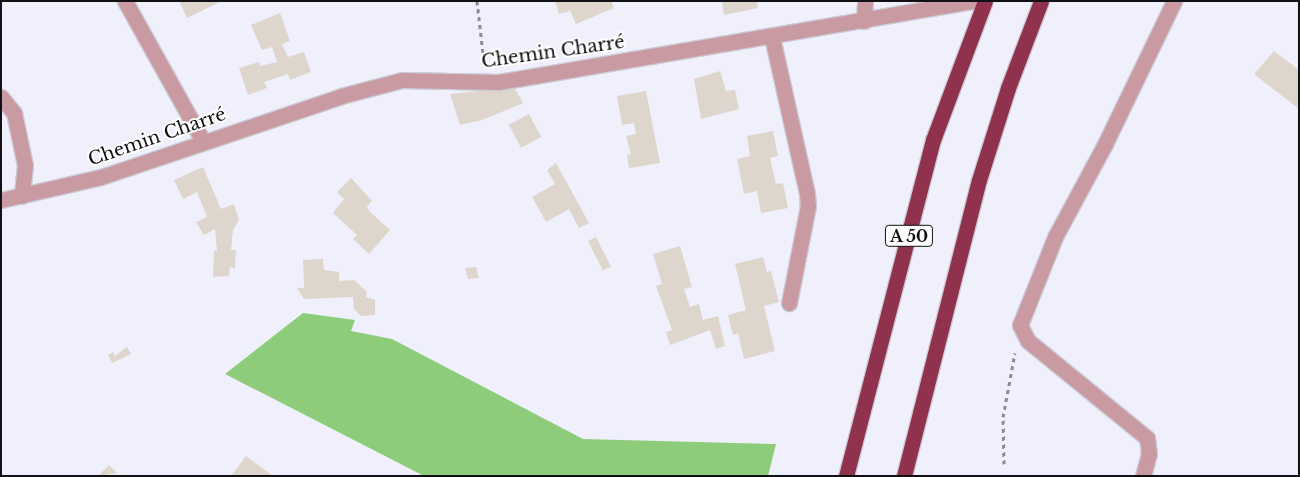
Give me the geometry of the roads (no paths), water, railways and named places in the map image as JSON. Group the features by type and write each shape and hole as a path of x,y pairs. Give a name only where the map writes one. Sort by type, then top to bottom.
{"highway":[{"name":"A 50","path":"846,476 932,140 985,1"},
{"path":"904,476 979,180 1008,88 1041,1"}],"street":[{"path":"125,1 203,141"},
{"path":"864,21 865,1"},
{"name":"Chemin Charré","path":"1,200 101,177 341,96 402,80 487,82 772,37 972,1"},
{"path":"1143,476 1149,454 1147,438 1024,334 1022,318 1044,260 1174,1"},
{"path":"772,37 807,193 808,206 789,303"},
{"path":"1,96 14,113 23,156 22,196"}]}
